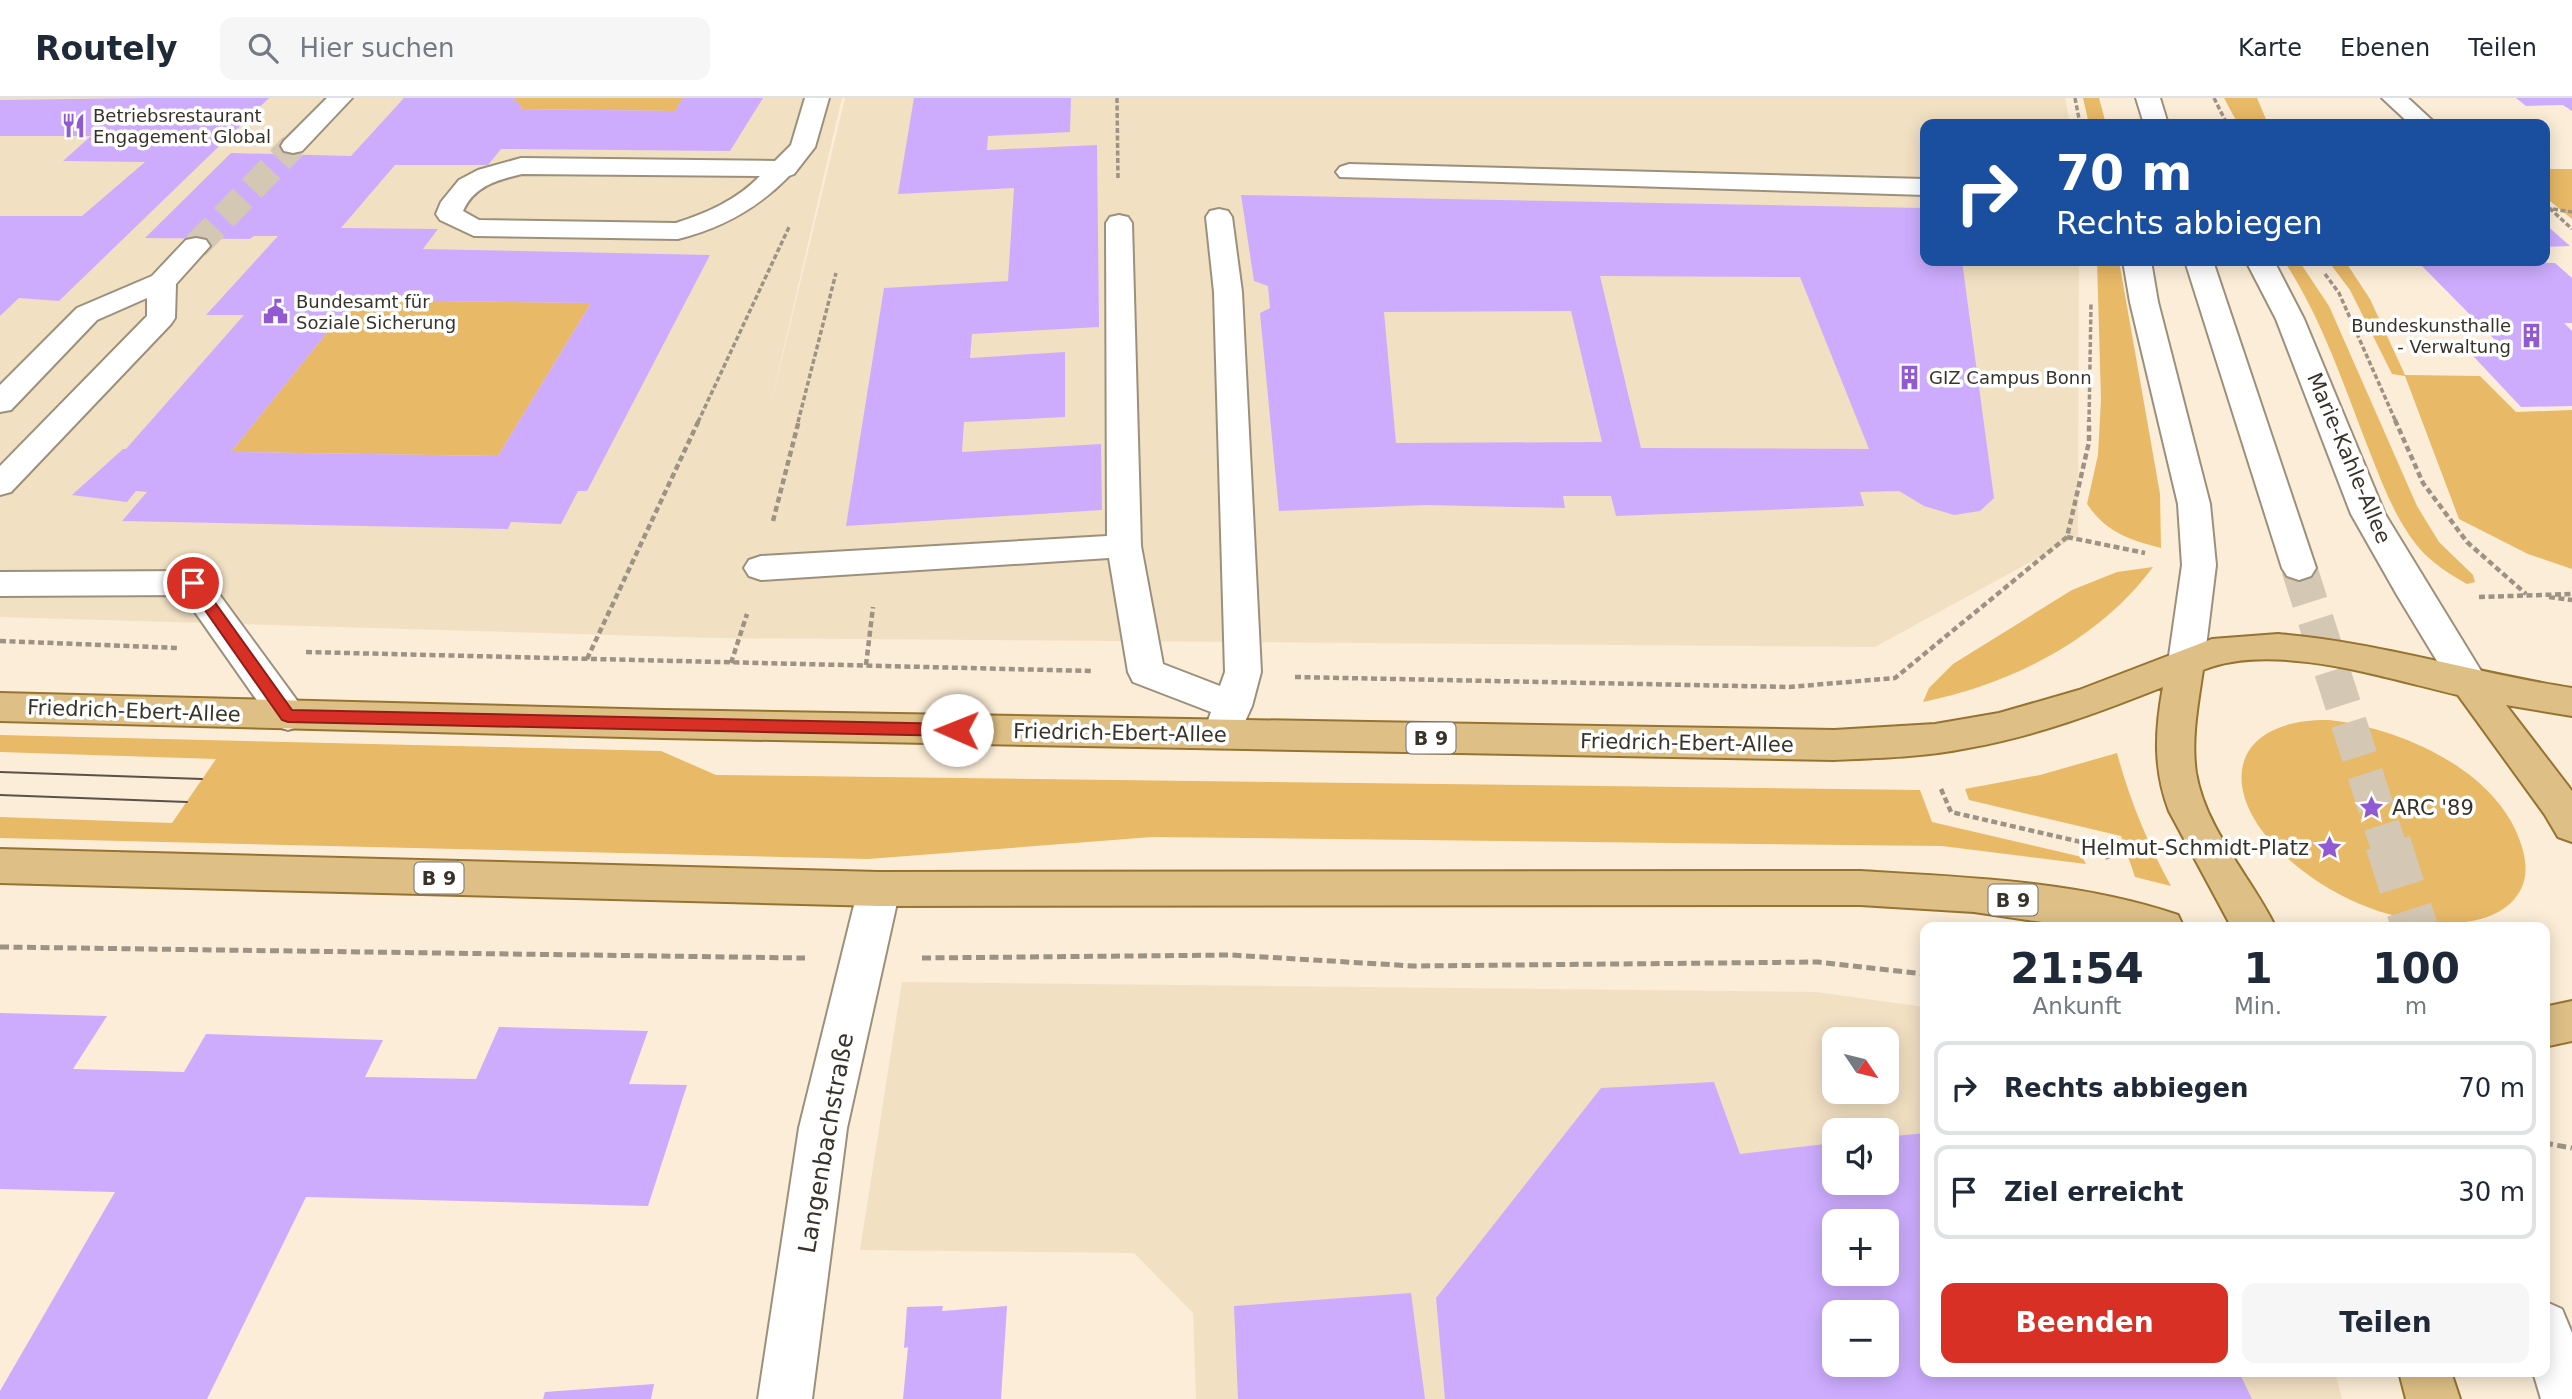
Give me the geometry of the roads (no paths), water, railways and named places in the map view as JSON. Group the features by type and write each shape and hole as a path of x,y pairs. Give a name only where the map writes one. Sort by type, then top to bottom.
{"main road":[{"name":"B 9","path":"2186,663 2238,647 2308,648 2381,661 2470,684 2572,702"},
{"name":"Friedrich-Ebert-Allee","path":"0,707 288,716 1227,720 1752,745 1922,741 1970,734 2059,711 2186,663"},
{"path":"2186,663 2175,741 2177,776 2194,822 2252,922"},
{"path":"2470,684 2559,804 2572,826"},
{"name":"B 9","path":"0,866 878,889 1860,888 1974,894 2083,910 2136,922"},
{"path":"2550,1026 2572,1021"},
{"path":"2426,1377 2433,1399"}],"street":[{"path":"293,146 340,98"},
{"path":"785,169 521,166 479,178 455,197 449,214 474,228 678,231 715,219 758,193 785,169 803,147 817,98"},
{"path":"2148,98 2154,119"},
{"path":"2394,98 2418,119"},
{"path":"1349,172 1920,187"},
{"path":"1119,223 1124,546 1146,672 1227,720 1244,672 1228,292 1219,217"},
{"path":"0,403 87,314 162,282 196,246"},
{"path":"2138,266 2144,302 2194,504 2199,539 2199,565 2186,663"},
{"path":"2201,266 2299,568"},
{"name":"Marie-Kahle-Allee","path":"2263,266 2290,319 2368,513 2414,595 2470,684"},
{"path":"0,485 161,318 162,282"},
{"path":"761,568 1124,546"},
{"path":"0,584 193,583 288,716"},
{"name":"Langenbachstraße","path":"785,1399 823,1128 878,889"},
{"path":"2550,1345 2568,1399"}],"tunnel":[{"path":"196,246 293,146"},
{"path":"2299,568 2388,845"},
{"path":"2388,843 2413,922"}],"tram line":[{"path":"0,772 202,779"},
{"path":"0,795 187,802"}],"place":[{"name":"Betriebsrestaurant Engagement Global","path":"73,126"},
{"name":"Bundesamt für Soziale Sicherung","path":"276,312"},
{"name":"Bundeskunsthalle - Verwaltung","path":"2531,336"},
{"name":"GIZ Campus Bonn","path":"1909,378"},
{"name":"ARC '89","path":"2372,808"},
{"name":"Helmut-Schmidt-Platz","path":"2329,848"}]}
